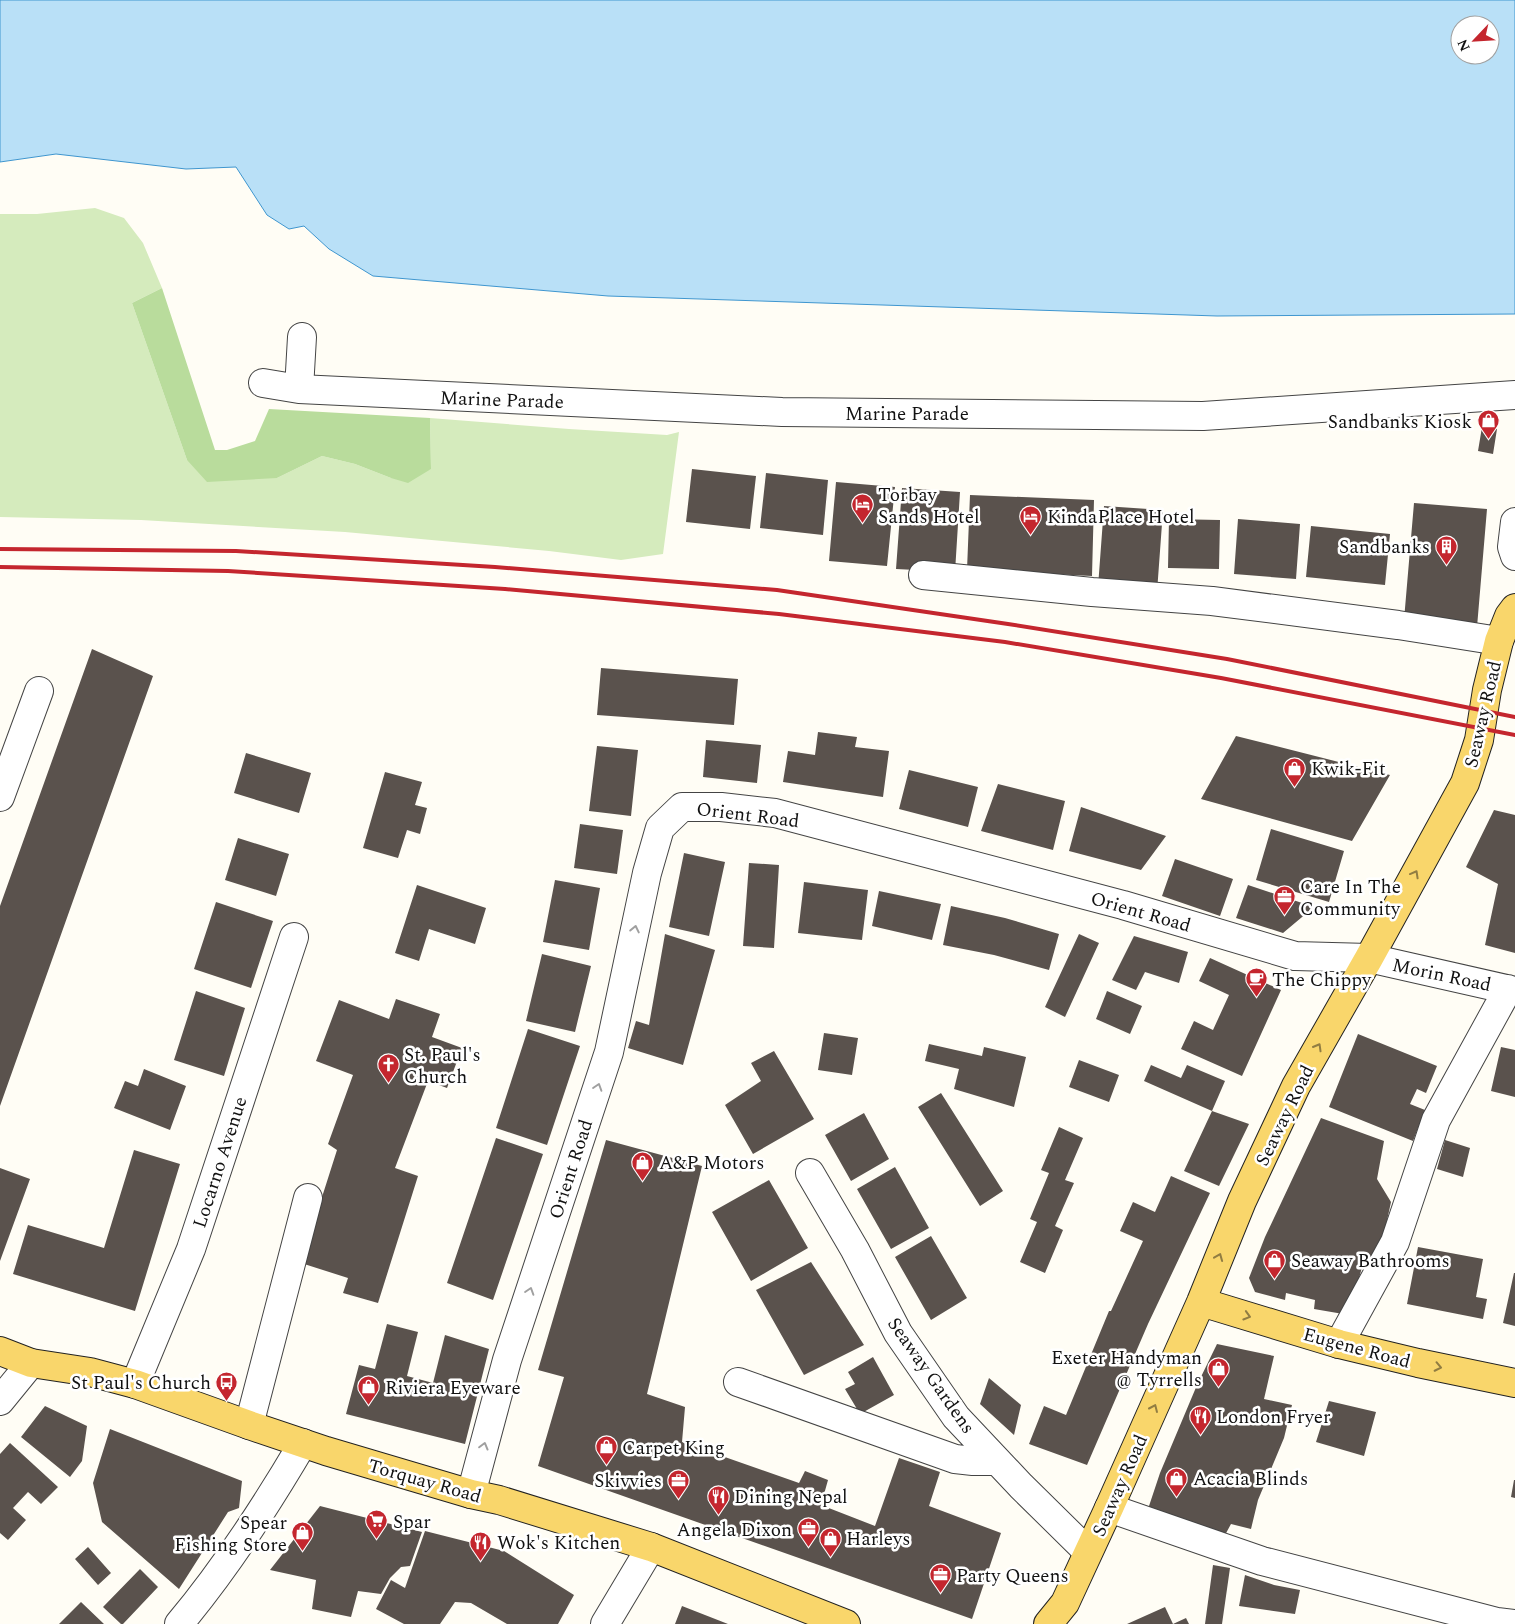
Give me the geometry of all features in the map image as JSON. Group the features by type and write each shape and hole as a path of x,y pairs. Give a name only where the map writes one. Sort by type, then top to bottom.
{"main road":[{"name":"Seaway Road","path":"1048,1624 1069,1613 1088,1552 1201,1302 1242,1201 1296,1086 1465,783 1479,740 1487,690 1499,641 1509,616 1515,608"},
{"name":"Eugene Road","path":"1201,1302 1339,1344 1515,1383"},
{"name":"Torquay Road","path":"0,1351 31,1363 90,1372 135,1384 249,1426 651,1547 846,1624"}],"street":[{"path":"299,388 302,337"},
{"name":"Marine Parade","path":"263,382 299,388 782,412 1194,416 1515,395"},
{"path":"1515,522 1512,547 1515,556"},
{"path":"923,575 1212,602 1398,625 1499,641"},
{"path":"0,798 39,691"},
{"name":"Orient Road","path":"471,1494 507,1360 609,1052 647,872 660,828 682,807 721,807 775,814 1123,905 1296,956 1369,958"},
{"name":"Locarno Avenue","path":"135,1384 191,1249 294,938"},
{"name":"Morin Road","path":"1369,958 1512,990"},
{"path":"1339,1344 1396,1242 1436,1120 1512,990"},
{"name":"Seaway Gardens","path":"810,1173 855,1250 898,1333 956,1417 1088,1552"},
{"path":"249,1426 308,1198"},
{"path":"0,1401 31,1363"},
{"path":"738,1382 955,1458 973,1461 997,1460"},
{"path":"179,1624 264,1508 303,1443"},
{"path":"1109,1508 1262,1561 1497,1622 1515,1624"},
{"path":"605,1624 651,1547"}],"green space":[{"path":"95,208 124,218 143,243 162,288 132,303 187,460 277,478 322,456 355,464 391,478 431,469 430,418 667,435 679,432 663,554 621,560 549,551 345,532 141,520 0,517 0,214 37,214"},
{"path":"162,288 215,450 227,450 255,441 269,409 430,418 431,469 408,483 355,464 322,456 277,478 207,482 187,460 132,303"}],"water":[{"path":"0,0 1515,0 1515,314 1217,316 608,296 373,276 329,249 304,226 289,229 267,215 236,167 186,169 56,154 0,162"}],"building":[{"name":"Sandbanks Kiosk","path":"1482,427 1497,429 1493,454 1478,451"},
{"path":"692,469 756,476 750,529 686,522"},
{"path":"766,473 828,480 823,535 760,528"},
{"name":"Torbay Sands Hotel","path":"836,482 895,487 887,566 829,561"},
{"path":"902,488 960,492 955,572 896,569"},
{"name":"KindaPlace Hotel","path":"970,495 1094,500 1092,576 967,570"},
{"name":"Sandbanks","path":"1414,503 1487,509 1477,627 1404,620"},
{"path":"1104,506 1163,510 1157,592 1098,587"},
{"path":"1169,519 1220,520 1219,569 1168,568"},
{"path":"1238,519 1300,524 1296,579 1234,574"},
{"path":"1311,526 1390,534 1385,585 1306,577"},
{"path":"92,649 153,676 0,1106 0,906"},
{"path":"601,668 738,679 734,725 597,715"},
{"path":"818,732 857,737 855,747 889,751 883,797 783,782 788,751 815,755"},
{"name":"Kwik-Fit","path":"1236,736 1390,775 1352,841 1201,799"},
{"path":"706,740 761,745 757,783 703,777"},
{"path":"597,746 638,750 631,816 589,811"},
{"path":"246,753 311,773 299,813 234,793"},
{"path":"909,770 978,787 968,827 899,809"},
{"path":"385,772 422,782 415,805 427,808 420,834 407,830 398,858 363,848"},
{"path":"998,784 1065,801 1053,850 981,831"},
{"path":"1081,807 1166,836 1141,870 1069,851"},
{"path":"1494,810 1515,815 1515,953 1485,945 1498,884 1466,867"},
{"path":"580,824 623,830 617,874 574,868"},
{"path":"1271,829 1344,851 1329,902 1256,880"},
{"path":"238,838 289,854 276,896 225,880"},
{"path":"684,853 725,862 709,936 669,927"},
{"path":"1175,859 1233,879 1220,916 1162,896"},
{"path":"749,863 779,865 774,948 743,946"},
{"path":"555,880 600,888 589,950 543,942"},
{"path":"804,882 868,890 862,940 798,933"},
{"path":"417,885 486,908 475,944 429,929 419,961 395,953"},
{"path":"1248,885 1314,907 1283,933 1236,918"},
{"path":"879,891 941,904 932,940 872,926"},
{"path":"216,902 273,921 251,988 194,969"},
{"path":"951,906 1005,918 1059,934 1049,970 994,955 943,945"},
{"path":"665,934 715,950 683,1065 628,1048 636,1021 649,1025"},
{"path":"1079,934 1099,943 1065,1017 1045,1007"},
{"path":"1134,936 1188,952 1179,983 1145,972 1136,990 1112,980"},
{"path":"542,954 591,966 575,1032 526,1021"},
{"path":"1210,958 1281,990 1242,1076 1181,1049 1194,1021 1213,1030 1229,995 1199,981"},
{"path":"196,991 245,1008 224,1076 174,1060"},
{"path":"1107,991 1142,1006 1130,1034 1096,1019"},
{"path":"396,999 440,1014 432,1037 462,1048 447,1088 428,1081 395,1168 418,1176 378,1303 343,1293 348,1278 301,1263 337,1150 328,1144 353,1075 316,1061 339,1000 389,1019"},
{"path":"528,1029 580,1046 547,1145 496,1128"},
{"path":"824,1033 858,1038 852,1075 818,1070"},
{"path":"1358,1034 1437,1066 1426,1093 1417,1089 1410,1104 1425,1110 1413,1141 1329,1107"},
{"path":"929,1044 982,1056 984,1047 1026,1057 1014,1107 954,1089 959,1069 925,1061"},
{"path":"1501,1047 1515,1050 1515,1097 1491,1091"},
{"path":"774,1051 814,1119 753,1154 725,1105 761,1081 751,1063"},
{"path":"1079,1060 1119,1075 1109,1102 1069,1087"},
{"path":"1151,1065 1181,1078 1187,1065 1225,1081 1212,1111 1144,1081"},
{"path":"144,1069 186,1086 170,1130 114,1108 125,1081 138,1086"},
{"path":"941,1093 1003,1191 980,1206 918,1107"},
{"path":"1212,1111 1249,1124 1219,1186 1184,1171"},
{"path":"864,1113 889,1159 851,1181 825,1135"},
{"path":"1321,1118 1384,1141 1377,1179 1391,1202 1380,1253 1364,1260 1349,1315 1314,1309 1315,1300 1286,1293 1285,1300 1255,1292 1249,1278 1265,1237"},
{"path":"1059,1127 1083,1138 1065,1180 1074,1183 1055,1226 1063,1230 1045,1273 1020,1262 1037,1222 1030,1219 1049,1173 1041,1170"},
{"path":"496,1138 543,1154 493,1300 447,1283"},
{"path":"606,1140 702,1166 647,1394 685,1407 682,1442 799,1483 805,1471 828,1480 821,1505 875,1526 899,1458 940,1472 929,1506 1001,1533 972,1619 538,1466 564,1377 538,1370"},
{"path":"1445,1140 1470,1148 1463,1177 1437,1169"},
{"path":"134,1150 180,1164 135,1311 13,1274 28,1225 104,1248"},
{"path":"895,1167 929,1228 891,1249 857,1189"},
{"path":"0,1168 30,1179 0,1261"},
{"path":"1171,1176 1210,1193 1148,1324 1087,1465 1029,1444 1044,1406 1066,1415 1109,1311 1111,1311 1143,1241 1120,1231 1133,1202 1155,1212"},
{"path":"769,1180 808,1248 751,1281 712,1212"},
{"path":"931,1236 967,1298 931,1320 895,1257"},
{"path":"1418,1247 1483,1259 1476,1297 1487,1299 1483,1319 1407,1304"},
{"path":"811,1262 864,1345 804,1375 756,1290"},
{"path":"1515,1273 1515,1326 1503,1323"},
{"path":"387,1324 418,1332 407,1376 433,1383 445,1335 489,1349 465,1444 346,1414 359,1365 375,1369"},
{"path":"1217,1344 1274,1356 1264,1399 1292,1405 1284,1438 1258,1500 1251,1529 1231,1524 1225,1535 1147,1512 1160,1473 1197,1385"},
{"path":"873,1357 894,1395 860,1414 845,1389 855,1384 848,1372"},
{"path":"989,1378 1021,1405 1014,1435 980,1404"},
{"path":"1329,1401 1376,1412 1364,1456 1316,1442"},
{"path":"45,1406 87,1426 82,1461 70,1477 21,1437"},
{"path":"110,1429 242,1481 239,1508 228,1512 179,1589 102,1522 93,1483"},
{"path":"10,1443 58,1487 41,1504 28,1492 13,1508 26,1520 8,1540 0,1533 0,1454"},
{"path":"1515,1480 1515,1498 1511,1497"},
{"path":"320,1506 422,1532 410,1566 401,1567 390,1578 381,1594 358,1591 351,1617 312,1609 316,1580 270,1570"},
{"path":"425,1531 504,1551 574,1595 558,1624 507,1624 471,1603 455,1602 440,1624 404,1624 376,1609 391,1580 405,1588"},
{"path":"88,1547 111,1573 98,1585 75,1559"},
{"path":"1213,1565 1230,1568 1222,1624 1205,1624"},
{"path":"140,1569 158,1587 121,1624 103,1607"},
{"path":"1245,1575 1274,1585 1300,1590 1295,1614 1239,1606"},
{"path":"81,1602 104,1624 59,1624"},
{"path":"682,1606 728,1624 675,1624"},
{"path":"1165,1607 1173,1624 1127,1624"},
{"path":"1186,1618 1189,1624 1173,1624"}],"railway":[{"path":"0,549 236,551 495,567 777,590 1227,659 1515,717"},
{"path":"0,567 228,571 505,589 779,614 1005,642 1221,678 1515,735"}],"place":[{"name":"Sandbanks Kiosk","path":"1488,440"},
{"name":"Torbay Sands Hotel","path":"862,524"},
{"name":"KindaPlace Hotel","path":"1031,535"},
{"name":"Sandbanks","path":"1446,565"},
{"name":"Kwik-Fit","path":"1295,787"},
{"name":"Care In The Community","path":"1284,916"},
{"name":"The Chippy","path":"1256,998"},
{"name":"St. Paul's Church","path":"388,1084"},
{"name":"A&P Motors","path":"643,1181"},
{"name":"Seaway Bathrooms","path":"1275,1279"},
{"name":"Exeter Handyman @ Tyrrells","path":"1218,1387"},
{"name":"St Paul's Church","path":"227,1401"},
{"name":"Riviera Eyeware","path":"369,1406"},
{"name":"London Fryer","path":"1200,1435"},
{"name":"Carpet King","path":"606,1466"},
{"name":"Acacia Blinds","path":"1177,1497"},
{"name":"Skivvies","path":"678,1499"},
{"name":"Dining Nepal","path":"718,1515"},
{"name":"Spar","path":"377,1540"},
{"name":"Angela Dixon","path":"808,1548"},
{"name":"Spear Fishing Store","path":"303,1552"},
{"name":"Harleys","path":"830,1557"},
{"name":"Wok's Kitchen","path":"481,1561"},
{"name":"Party Queens","path":"940,1594"}]}
